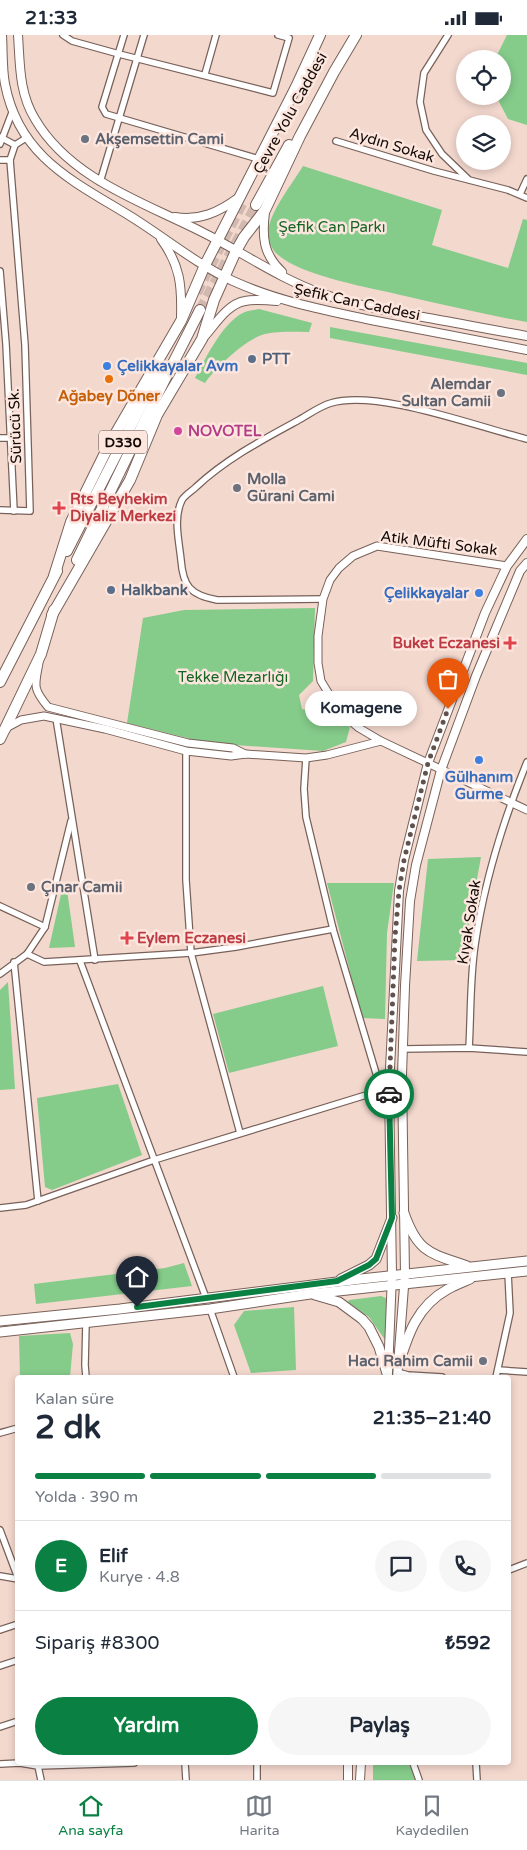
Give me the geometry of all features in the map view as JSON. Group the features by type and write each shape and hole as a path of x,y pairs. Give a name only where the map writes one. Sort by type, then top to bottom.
{"highway":[{"path":"54,576 71,522 110,443 181,321 205,265 243,198 320,35"},
{"name":"Çevre Yolu Caddesi","path":"243,198 327,35"},
{"name":"Çevre Yolu Caddesi","path":"260,207 350,35"},
{"path":"0,739 41,654 52,615 130,480 157,415 202,339 214,300 236,251 356,35"},
{"name":"D330","path":"0,682 196,308 161,387 68,577 52,615"}],"main road":[{"name":"Şefik Can Caddesi","path":"2,35 4,79 13,110 26,138 36,150 71,181 224,277 286,301 527,350"},
{"name":"Şefik Can Caddesi","path":"18,35 20,77 24,95 34,118 59,151 100,182 166,216 201,231 290,280 324,294 362,304 527,336"},
{"path":"166,216 184,219 208,215 243,198"},
{"path":"260,207 265,249 274,264 290,280"},
{"path":"156,233 169,250 181,280 181,321"},
{"path":"202,339 235,304 244,301 286,301"},
{"path":"388,1375 392,1285 392,1218 385,1089 399,891 404,860 428,763 485,613 507,566 527,539"},
{"path":"397,1372 405,1274 403,1049 410,901 416,865 440,769 520,571 527,563"},
{"path":"404,1213 410,1231 419,1244 431,1254 474,1272"},
{"path":"337,1281 369,1265 376,1259 392,1218"},
{"path":"0,1332 210,1309 310,1294 404,1284 527,1261"},
{"path":"0,1321 392,1275 527,1271"},
{"path":"397,1372 408,1335 420,1312 434,1298 474,1272"},
{"path":"310,1294 340,1302 362,1319 369,1327 379,1347 387,1375"},
{"path":"347,1765 348,1780"},
{"path":"360,1780 361,1765"}],"street":[{"path":"63,35 72,41 119,54 273,93 289,37 278,35"},
{"path":"124,35 102,107 106,114 255,158"},
{"path":"100,182 144,35"},
{"path":"204,74 216,35"},
{"path":"448,35 424,73 420,102 426,130 442,154 470,180"},
{"path":"13,110 1,139 15,145 26,138"},
{"name":"Aydın Sokak","path":"336,141 434,171 520,194 527,198"},
{"name":"Sürücü Sk.","path":"0,271 14,511 30,511 24,345 10,160 15,145"},
{"path":"0,160 10,160"},
{"path":"520,194 527,179"},
{"path":"323,599 216,600 201,597 184,581 181,566 177,515 183,499 207,477 245,449 331,403 358,400 386,403 426,411 527,439"},
{"path":"0,438 11,438"},
{"path":"0,510 14,511"},
{"name":"Atik Müfti Sokak","path":"507,566 377,546 353,556 330,579 323,599 318,636 318,663 321,681 340,712 358,728 381,741 527,810"},
{"path":"41,654 35,687 48,707 188,743 232,748 246,754"},
{"path":"0,669 9,662"},
{"path":"0,739 8,727 21,721 44,716 186,751 231,756 246,754 306,758 327,755 381,741"},
{"path":"56,718 95,960"},
{"path":"186,751 186,880 191,953 240,1133"},
{"path":"0,1208 26,1205 154,1160 385,1089 333,929 306,817 304,789 306,758"},
{"name":"Kıyak Sokak","path":"469,1049 475,947 493,859 511,803 527,762"},
{"path":"0,974 27,953 45,927 72,816"},
{"path":"0,906 45,927"},
{"path":"27,953 44,962 191,953 236,947 333,929"},
{"path":"80,961 206,1298"},
{"path":"14,962 38,1201"},
{"path":"403,1049 527,1051"},
{"path":"497,1375 510,1313 508,1273"},
{"path":"210,1309 233,1375"},
{"path":"86,1323 86,1375"},
{"path":"498,1370 527,1372"},
{"path":"0,1433 15,1429"},
{"path":"0,1530 15,1571"},
{"path":"511,1569 527,1563"},
{"path":"0,1576 15,1578"},
{"path":"0,1630 15,1625"},
{"path":"0,1666 15,1660"},
{"path":"0,1727 15,1722"},
{"path":"0,1763 15,1763"},
{"path":"32,1765 70,1765"},
{"path":"185,1765 186,1780"},
{"path":"257,1765 257,1780"},
{"path":"415,1765 419,1780"},
{"path":"476,1765 476,1780"},
{"path":"38,1766 41,1780"}],"green space":[{"path":"507,35 527,35 527,125 511,120 511,115 506,115 501,105 511,105 511,50 500,50"},
{"name":"Şefik Can Parkı","path":"303,166 442,210 432,245 508,268 523,219 527,220 527,322 356,285 318,275 287,261 276,253 272,247 268,236 269,228 271,219"},
{"path":"259,309 312,323 309,332 265,334 249,341 232,354 205,383 195,378 217,339 232,321 248,311"},
{"path":"330,327 527,363 527,375 330,338"},
{"name":"Tekke Mezarlığı","path":"315,608 313,681 299,695 302,709 333,716 350,727 346,742 323,751 207,743 127,723 143,618 184,610"},
{"path":"481,857 464,960 417,961 428,859"},
{"path":"327,883 394,883 387,933 385,1019 362,1018"},
{"path":"62,890 67,890 75,947 49,948"},
{"path":"8,982 15,1089 0,1090 0,990"},
{"path":"323,986 338,1046 229,1073 213,1014"},
{"path":"118,1084 142,1155 52,1190 45,1187 37,1098"},
{"path":"184,1263 192,1286 36,1304 34,1284 165,1268"},
{"path":"381,1296 390,1300 386,1341 369,1317 348,1302 349,1300"},
{"path":"294,1307 296,1370 251,1373 234,1325 244,1311"},
{"path":"70,1333 73,1344 70,1375 20,1375 19,1336"},
{"path":"373,1765 410,1765 415,1780 373,1780"}],"tunnel":[{"path":"197,293 244,200"},
{"path":"200,310 256,205"}],"way so far":[{"path":"389,1094 395,937 399,891 404,860 428,763 448,709"}],"place":[{"name":"Akşemsettin Cami","path":"85,139"},
{"name":"PTT","path":"252,359"},
{"name":"Çelikkayalar Avm","path":"107,366"},
{"name":"Ağabey Döner","path":"109,379"},
{"name":"Alemdar Sultan Camii","path":"501,393"},
{"name":"NOVOTEL","path":"178,431"},
{"name":"Molla Gürani Cami","path":"237,488"},
{"name":"Rts Beyhekim Diyaliz Merkezi","path":"59,508"},
{"name":"Halkbank","path":"111,590"},
{"name":"Çelikkayalar","path":"479,593"},
{"name":"Buket Eczanesi","path":"510,643"},
{"name":"Komagene","path":"448,709"},
{"name":"Gülhanım Gurme","path":"479,760"},
{"name":"Çınar Camii","path":"31,887"},
{"name":"Eylem Eczanesi","path":"127,938"},
{"name":"Hacı Rahim Camii","path":"483,1361"}],"route":[{"path":"137,1307 337,1281 369,1265 376,1259 392,1218 389,1094"}]}
